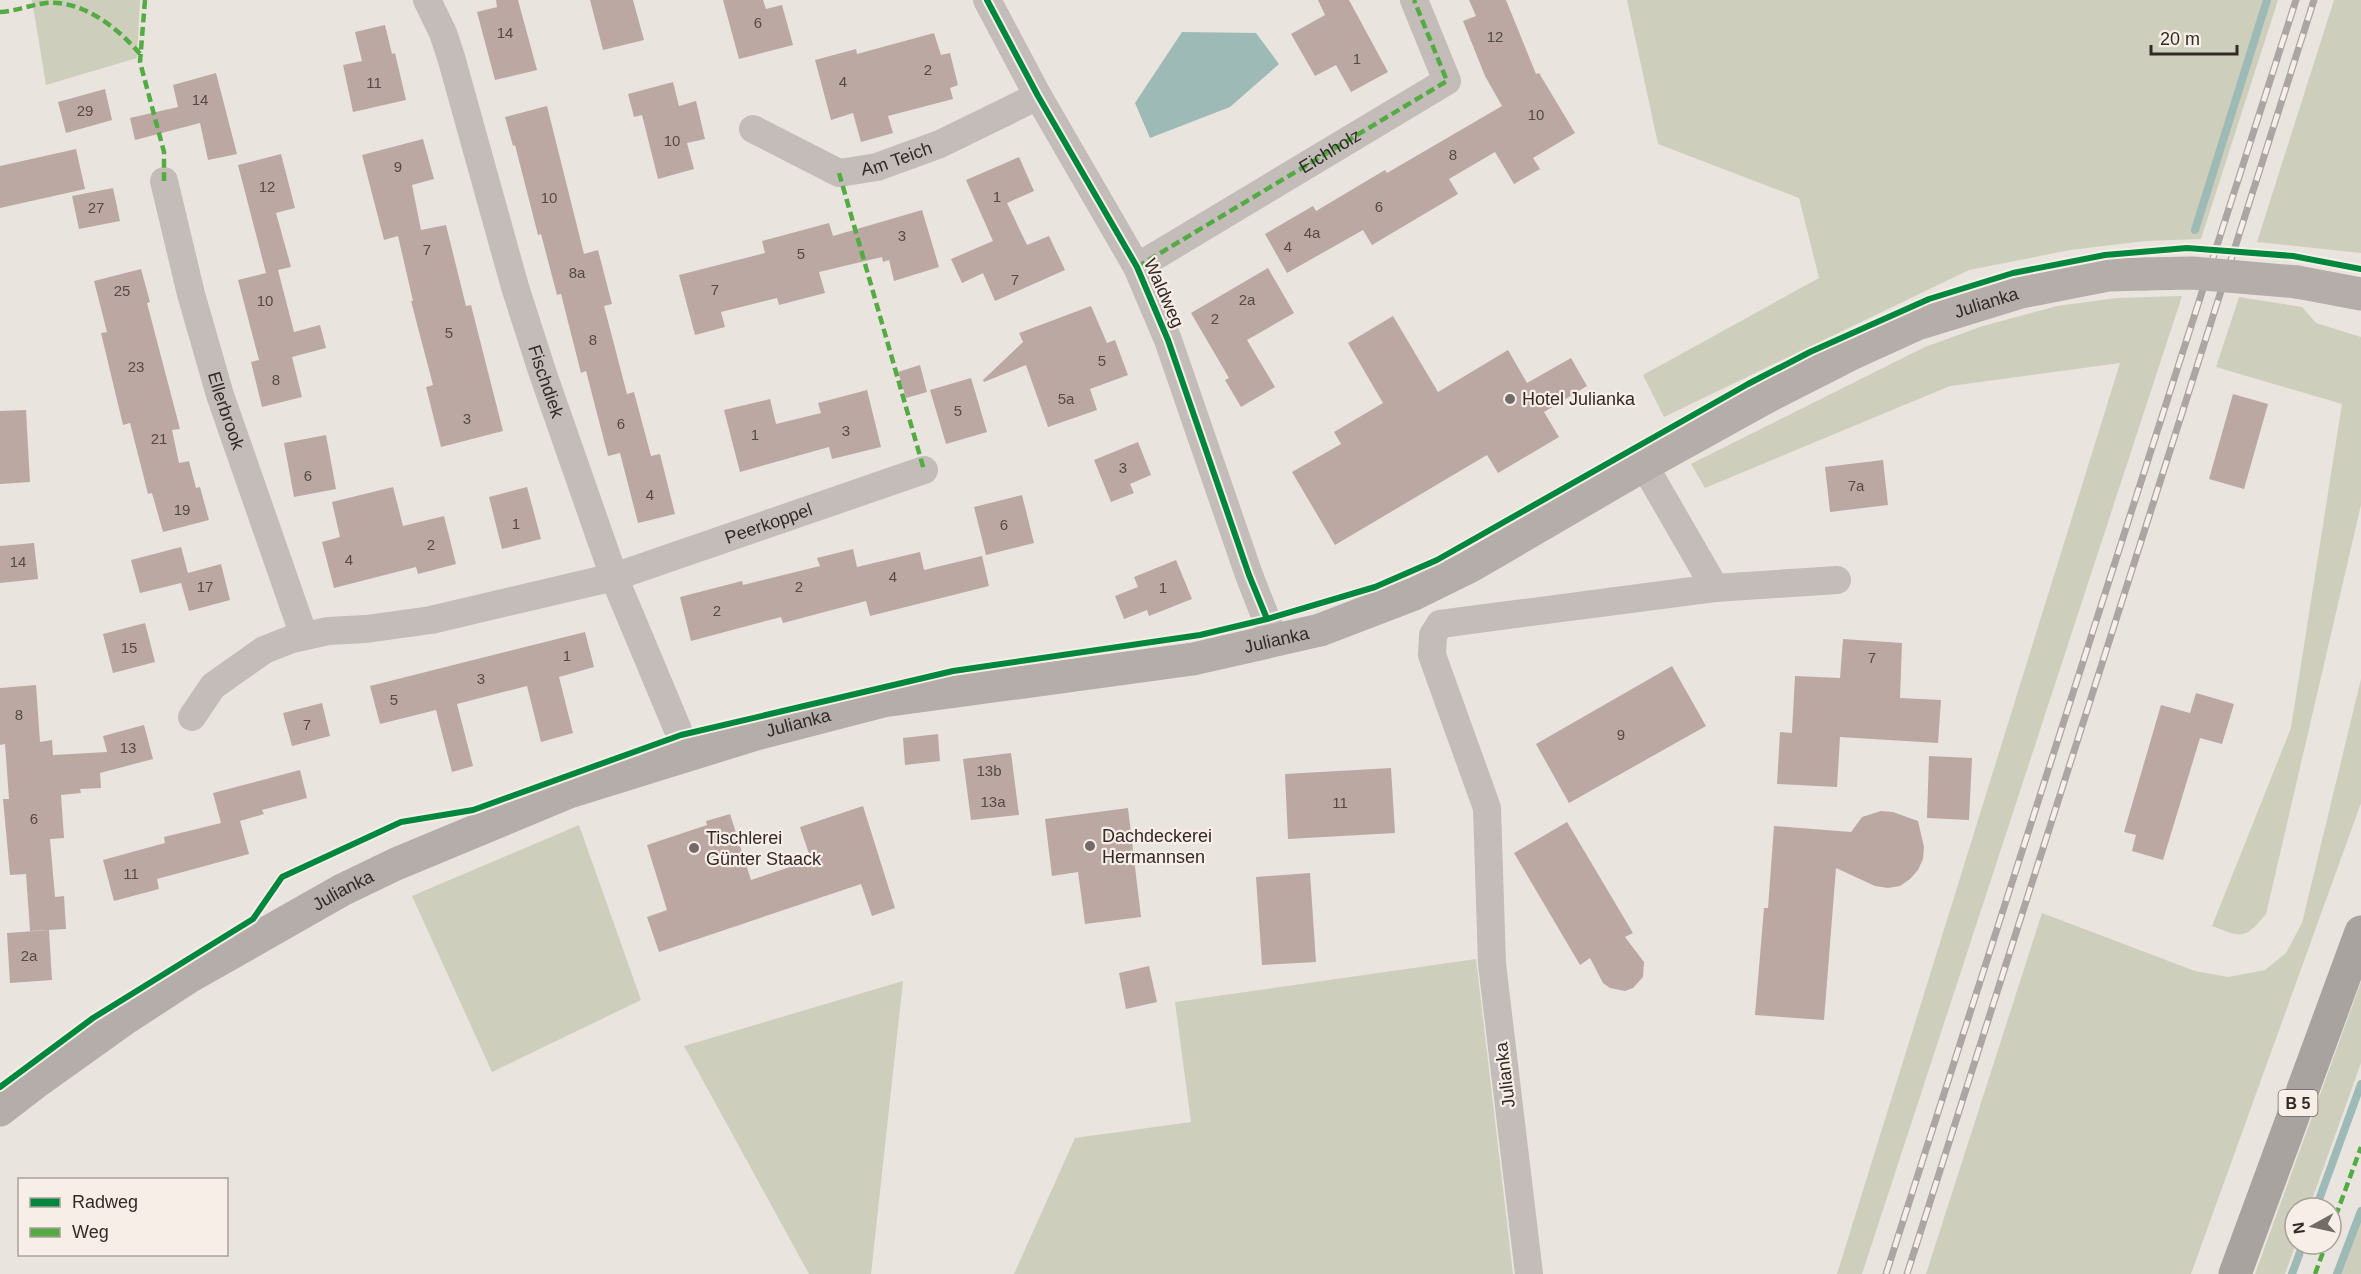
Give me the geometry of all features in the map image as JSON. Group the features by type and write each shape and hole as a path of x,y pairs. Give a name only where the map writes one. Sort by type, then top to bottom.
{"highway":[{"name":"B 5","path":"2235,1274 2361,932"}],"street":[{"name":"Fischdiek","path":"427,0 443,33 451,57 515,287 542,371 614,577 688,754"},
{"name":"Waldweg","path":"987,0 1038,96 1137,267 1168,340 1245,564 1275,641"},
{"name":"Eichholz","path":"1137,267 1447,81 1414,0"},
{"name":"Am Teich","path":"753,129 838,173 878,167 940,144 1038,96"},
{"name":"Ellerbrook","path":"164,181 191,294 220,395 304,636"},
{"name":"Julianka","path":"0,1110 95,1040 189,977 342,890 396,864 569,792 756,734 883,701 1193,659 1320,630 1414,594 1469,567 1644,465 1851,354 1917,324 2021,292 2108,276 2192,273 2297,282 2361,294"},
{"path":"1644,465 1715,588"},
{"name":"Peerkoppel","path":"614,577 924,470"},
{"path":"192,717 213,686 251,658 278,644 304,636 431,620 614,577"},
{"name":"Julianka","path":"1529,1274 1492,964 1487,808 1432,655 1433,635 1440,624 1715,588 1837,580"}],"green space":[{"path":"32,0 140,0 137,58 46,85"},
{"path":"1627,0 2278,0 2201,239 2145,241 2070,250 1969,270 1664,417 1643,375 1819,278 1799,198 1658,144"},
{"path":"2334,0 2361,0 2361,253 2257,242"},
{"path":"2182,296 1862,1274 1837,1274 2120,363 1950,386 1705,488 1691,464 1925,347 1983,326 2057,306 2117,298"},
{"path":"2239,297 2302,307 2316,323 2361,337 2361,505 2266,914 2253,929 2242,934 2230,933 2212,926 2291,728 2342,404 2216,367"},
{"path":"2361,679 2361,803 2191,1274 1926,1274 2042,913 2195,971 2228,977 2265,970 2286,953 2302,923"},
{"path":"579,825 641,1000 492,1072 412,896"},
{"path":"1476,959 1513,1274 1014,1274 1075,1138 1191,1122 1175,1002"},
{"path":"903,981 871,1274 809,1274 684,1046"},
{"path":"2361,982 2361,1063 2313,1196 2283,1196"},
{"path":"2283,1197 2283,1256 2292,1256 2285,1274 2255,1274"},
{"path":"2361,1219 2361,1274 2340,1274"}],"water":[{"path":"1182,32 1256,33 1279,64 1230,107 1150,138 1135,103"}],"building":[{"path":"496,0 518,0 537,70 495,80 477,12 497,7"},
{"path":"590,0 633,0 644,40 603,50"},
{"path":"723,0 763,0 766,9 782,5 793,45 739,59"},
{"path":"1318,0 1349,0 1388,72 1351,92 1336,65 1315,76 1291,34 1325,15"},
{"path":"1469,0 1506,0 1536,74 1539,73 1575,133 1533,158 1540,169 1514,184 1495,152 1449,179 1458,194 1372,245 1363,230 1287,273 1265,234 1313,206 1316,211 1385,170 1387,173 1502,106 1485,76 1463,21 1476,16"},
{"path":"385,25 392,54 395,53 406,100 353,112 343,65 362,61 355,32"},
{"path":"934,33 941,55 950,53 958,85 950,88 953,99 888,116 893,133 861,142 853,113 831,120 815,60 856,49 857,54"},
{"path":"216,73 237,154 208,160 200,123 135,140 130,118 178,107 173,85"},
{"path":"673,82 679,106 696,101 705,139 687,143 694,169 658,179 642,115 634,117 628,94"},
{"path":"105,89 112,120 66,133 58,102"},
{"path":"547,106 584,254 598,250 612,304 604,306 627,394 634,392 651,456 660,454 675,514 638,523 620,453 608,456 586,371 581,373 561,294 557,295 541,234 538,235 515,145 513,146 505,117"},
{"path":"423,139 434,179 412,185 421,230 446,225 466,306 471,305 503,431 441,447 426,387 433,385 411,301 413,301 398,236 384,240 362,155"},
{"path":"76,149 85,189 0,208 0,166"},
{"path":"281,154 295,208 276,213 291,267 278,270 294,332 320,325 326,348 292,357 302,397 262,407 251,362 259,360 238,280 266,273 238,165"},
{"path":"1019,157 1034,191 1007,203 1027,245 1049,236 1065,270 995,301 983,273 962,283 951,259 993,241 966,180"},
{"path":"113,188 120,221 79,229 72,196"},
{"path":"922,210 939,267 894,281 889,260 883,262 882,257 819,272 825,293 779,305 777,298 721,312 725,327 695,335 679,275 765,253 762,241 829,223 833,236"},
{"path":"1268,268 1294,313 1247,340 1275,387 1241,407 1225,380 1229,378 1191,313"},
{"path":"141,269 150,302 147,303 180,429 172,430 179,463 189,461 196,488 200,487 209,520 163,532 152,493 148,494 130,423 123,425 101,333 107,332 94,281"},
{"path":"1091,306 1107,343 1115,340 1128,375 1090,389 1097,410 1048,427 1026,365 984,382 983,380 1023,342 1019,333"},
{"path":"1393,316 1438,392 1508,350 1527,383 1571,358 1587,386 1544,412 1559,437 1498,473 1487,455 1335,545 1292,472 1341,444 1334,432 1383,403 1348,343"},
{"path":"920,365 927,392 906,398 898,372"},
{"path":"971,378 987,432 946,444 930,390"},
{"path":"867,390 881,447 832,459 829,447 740,472 724,410 770,399 776,424 821,413 818,403"},
{"path":"2233,394 2268,404 2244,489 2209,479"},
{"path":"26,410 30,482 0,484 0,411"},
{"path":"326,435 336,489 294,497 284,443"},
{"path":"1138,442 1151,475 1130,484 1134,493 1111,502 1094,460"},
{"path":"1883,460 1888,505 1830,512 1825,467"},
{"path":"393,487 403,526 444,516 456,564 418,574 416,567 334,588 322,542 340,537 332,502"},
{"path":"527,487 541,539 502,549 489,497"},
{"path":"1022,495 1034,543 986,555 974,507"},
{"path":"34,543 38,579 0,583 0,546"},
{"path":"181,547 188,573 221,564 230,600 189,611 181,583 140,593 131,560"},
{"path":"853,549 857,567 920,552 924,570 982,556 989,586 870,616 866,601 783,623 781,617 691,641 680,597 742,581 743,585 820,566 817,558"},
{"path":"1176,560 1192,599 1149,616 1147,610 1124,619 1115,596 1138,587 1134,577"},
{"path":"145,623 155,662 113,673 103,634"},
{"path":"585,632 594,667 559,677 573,733 541,742 527,686 457,704 473,766 452,772 436,710 380,724 370,686"},
{"path":"1843,639 1902,643 1900,698 1941,700 1938,743 1840,737 1837,787 1777,784 1780,732 1792,733 1795,676 1840,678"},
{"path":"1672,666 1706,726 1569,803 1536,744"},
{"path":"36,685 40,742 52,740 53,755 107,752 103,736 144,725 153,759 100,773 101,788 80,789 81,793 61,795 64,838 50,839 55,897 64,896 66,929 30,931 26,874 10,875 3,799 9,799 5,744 0,745 0,688"},
{"path":"2196,693 2234,704 2222,744 2200,738 2163,860 2132,851 2136,835 2124,832 2161,705 2190,713"},
{"path":"322,703 330,736 292,746 283,713"},
{"path":"938,734 940,761 905,765 903,738"},
{"path":"1011,753 1019,815 971,820 963,759"},
{"path":"1929,756 1972,758 1969,820 1927,818"},
{"path":"1391,768 1395,833 1288,839 1285,774"},
{"path":"300,770 307,798 262,810 264,814 240,821 249,854 157,879 159,889 114,901 103,860 165,843 164,837 221,823 213,793"},
{"path":"863,806 895,908 872,916 861,884 659,952 647,917 667,910 647,845 707,825 706,821 730,814 751,880 811,860 800,827"},
{"name":"Dachdeckerei Hermannsen","path":"1128,808 1141,917 1085,924 1078,872 1052,876 1045,819"},
{"path":"1881,811 1893,812 1918,821 1924,847 1923,859 1918,870 1900,886 1888,888 1875,886 1836,868 1824,1020 1755,1015 1764,908 1768,908 1774,826 1851,832 1862,817"},
{"path":"1567,822 1633,933 1625,937 1644,962 1643,977 1633,988 1625,991 1610,988 1603,983 1590,958 1580,965 1514,853"},
{"path":"1310,873 1316,962 1262,965 1256,877"},
{"path":"49,930 52,980 10,983 7,933"},
{"path":"1149,966 1157,1002 1126,1009 1119,973"}],"waterway":[{"path":"2195,230 2267,0"},
{"path":"2320,1196 2361,1084"},
{"path":"2337,1274 2361,1211"},
{"path":"2292,1274 2299,1256"}],"railway":[{"path":"1886,1274 2296,0"},
{"path":"1907,1274 2314,0"}],"marked path":[{"path":"145,0 140,62 164,152 164,181"},
{"path":"1137,267 1447,81 1414,0"},
{"path":"0,12 46,3 74,6 100,18 111,26 141,55"},
{"path":"839,173 924,470"},
{"path":"2343,1196 2361,1147"},
{"path":"2315,1274 2322,1256"}],"cycle path":[{"path":"987,0 1038,96 1137,267 1168,340 1249,575 1267,619"},
{"path":"0,1087 93,1018 253,919 282,877 401,822 473,810 681,735 953,671 1200,635 1267,619 1375,587 1437,560 1748,384 1810,352 1929,299 2013,273 2105,255 2187,248 2293,256 2361,269"}],"place":[{"name":"Hotel Julianka","path":"1510,399"},
{"name":"Dachdeckerei Hermannsen","path":"1090,846"},
{"name":"Tischlerei Günter Staack","path":"694,848"}]}
